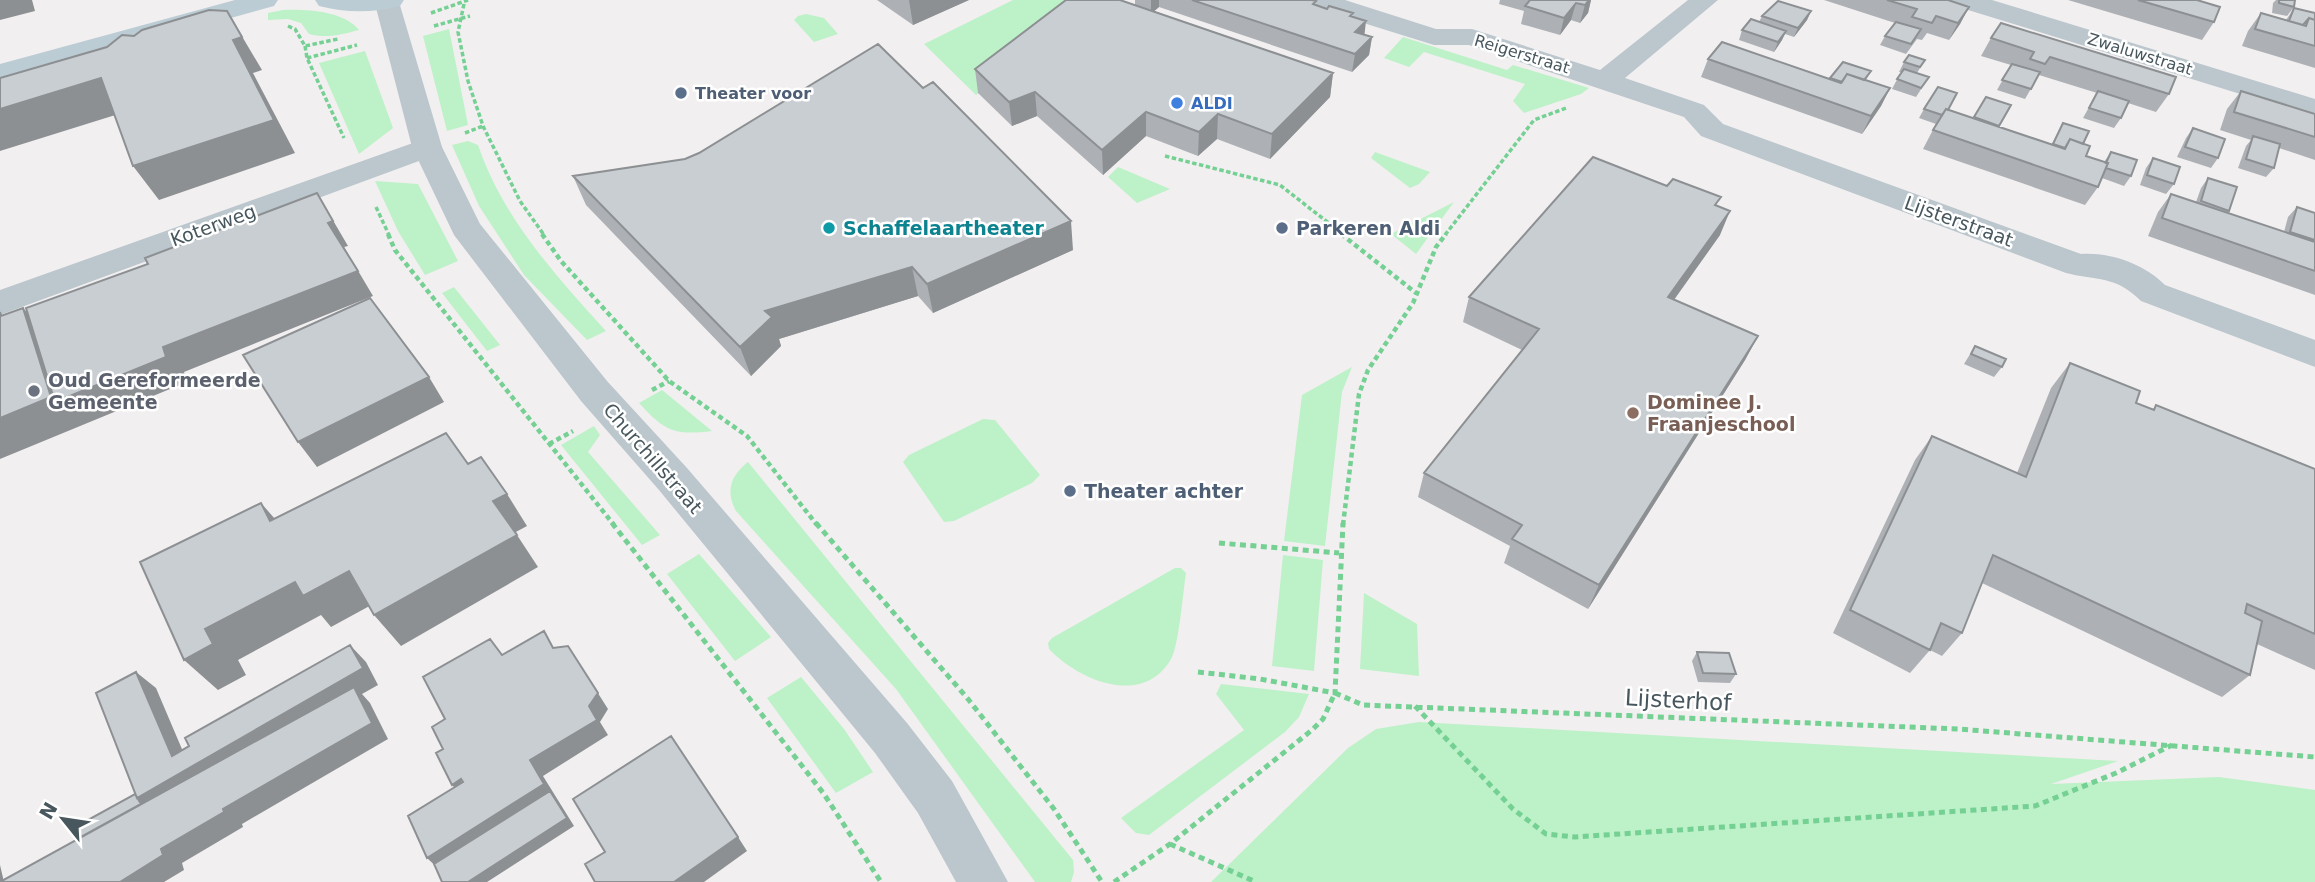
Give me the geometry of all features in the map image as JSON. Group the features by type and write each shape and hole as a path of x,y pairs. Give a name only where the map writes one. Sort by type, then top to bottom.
{"main road":[{"path":"0,73 265,0"},
{"path":"328,0 345,4 388,1"}],"street":[{"name":"Reigerstraat","path":"1318,0 1434,37 1472,37 1605,80"},
{"path":"1605,80 1704,0"},
{"name":"Zwaluwstraat","path":"1964,0 2315,108"},
{"name":"Churchillstraat","path":"388,1 427,147 467,228 594,391 673,479 891,738 935,797 983,882"},
{"name":"Lijsterstraat","path":"1605,80 1694,111 1712,130 2077,265 2093,263 2143,281 2153,293 2315,354"},
{"name":"Koterweg","path":"0,303 427,147"}],"path":[{"path":"464,4 458,32 468,81 483,126 520,201 561,261 669,381 747,436 831,543 968,699 1054,809 1102,882"},
{"path":"305,46 307,58 395,250 766,717 824,794 881,882"},
{"path":"1114,882 1170,844 1323,719 1335,692 1339,553 1359,394 1368,370 1413,303 1436,247 1534,120 1592,98 1605,80"},
{"path":"1165,156 1280,185 1416,293"},
{"path":"1219,543 1339,553"},
{"name":"Lijsterhof","path":"1198,673 1260,679 1335,692 1363,705 1954,729 2315,757"},
{"path":"1414,706 1513,809 1546,834 1575,837 2035,806 2116,773 2174,744"},
{"path":"1170,844 1256,882"}],"green space":[{"path":"1013,0 1098,0 976,95 924,44"},
{"path":"283,10 334,15 359,30 322,36 309,34 301,23 288,19 268,20 268,13"},
{"path":"806,14 824,18 838,34 814,42 794,20"},
{"path":"449,29 468,125 447,131 423,36"},
{"path":"1403,37 1507,70 1513,65 1589,88 1581,94 1524,113 1513,101 1525,84 1424,52 1409,67 1384,58"},
{"path":"365,51 393,128 359,154 319,63"},
{"path":"468,141 478,145 501,197 532,244 606,331 587,340 524,275 479,206 452,145"},
{"path":"1375,152 1430,172 1419,184 1410,188 1371,158"},
{"path":"1118,167 1170,189 1137,203 1108,177"},
{"path":"375,181 418,184 458,261 425,275 398,231"},
{"path":"1454,202 1416,254 1391,234"},
{"path":"454,287 500,345 487,351 442,293"},
{"path":"1352,367 1342,392 1325,546 1284,541 1302,395"},
{"path":"662,390 712,431 678,431 655,419 639,403"},
{"path":"983,419 995,420 1040,475 1032,483 954,521 944,522 903,462 909,455"},
{"path":"594,426 600,435 588,452 660,535 642,545 561,445"},
{"path":"748,462 1073,860 1071,882 1035,882 896,689 736,511 730,490 737,472"},
{"path":"699,554 771,637 735,661 667,574"},
{"path":"1283,555 1323,560 1314,671 1272,666"},
{"path":"1175,568 1181,568 1186,573 1178,631 1171,659 1159,674 1128,686 1110,684 1076,671 1049,649 1048,643 1052,638"},
{"path":"1364,593 1417,624 1419,676 1360,669"},
{"path":"801,677 844,729 873,772 836,793 767,698"},
{"path":"1221,684 1309,694 1299,717 1285,732 1149,835 1136,833 1121,818 1244,730 1216,694"},
{"path":"1419,722 2118,761 2051,784 2219,777 2315,790 2315,882 1211,882 1348,748 1376,729"}],"building":[{"path":"1066,0 1120,0 1333,73 1272,134 1218,114 1199,132 1146,112 1102,150 1035,92 1009,102 975,69"},
{"path":"1192,0 1312,0 1316,1 1313,4 1353,13 1350,16 1366,21 1355,32 1372,37 1355,54"},
{"path":"1530,0 1589,0 1585,5 1576,3 1564,18 1525,6"},
{"path":"1887,0 1948,0 1969,7 1958,23 1936,16 1932,23 1912,17 1917,9"},
{"path":"2138,0 2197,0 2220,7 2214,22"},
{"path":"2279,0 2295,0 2294,7 2279,3"},
{"path":"1778,1 1811,11 1798,28 1762,16"},
{"path":"2294,8 2315,13 2315,20 2309,18 2303,25 2289,21"},
{"path":"209,10 227,11 242,37 233,40 274,120 133,166 101,78 0,109 0,78 107,47 122,35 134,36 142,30"},
{"path":"2261,13 2306,26 2309,18 2315,20 2315,46 2255,29"},
{"path":"1751,19 1786,31 1778,42 1742,30"},
{"path":"1896,22 1921,29 1911,44 1885,36"},
{"path":"2001,23 2176,77 2169,94 2050,57 2045,64 2030,59 2034,52 1991,38"},
{"path":"1722,42 1841,83 1847,74 1890,88 1871,116 1708,59"},
{"name":"Schaffelaartheater","path":"878,44 923,88 933,82 1071,221 927,284 912,267 765,311 772,317 740,347 573,176 685,159 699,153"},
{"path":"1909,55 1925,60 1920,67 1904,62"},
{"path":"1843,62 1871,71 1864,80 1847,74 1842,82 1830,78"},
{"path":"2012,64 2040,72 2031,89 2002,80"},
{"path":"1904,69 1929,77 1921,88 1897,79"},
{"path":"1938,87 1957,93 1948,110 1942,115 1924,109"},
{"path":"2098,91 2129,101 2121,118 2089,108"},
{"path":"2241,91 2315,114 2315,137 2234,112"},
{"path":"1986,97 2011,105 1999,126 1974,117"},
{"path":"1946,109 2065,149 2070,139 2090,146 2086,156 2108,163 2098,187 1933,130"},
{"path":"2063,123 2089,131 2083,144 2070,139 2065,148 2053,144"},
{"path":"2193,128 2225,139 2218,158 2185,147"},
{"path":"2253,136 2280,144 2274,168 2246,159"},
{"path":"2111,152 2137,160 2131,176 2106,168"},
{"path":"1593,157 1667,186 1673,179 1721,197 1715,205 1730,211 1668,297 1758,336 1599,585 1512,539 1522,525 1424,473 1539,329 1469,297"},
{"path":"2153,158 2180,167 2174,184 2147,175"},
{"path":"2208,178 2237,187 2229,211 2201,201"},
{"path":"317,193 333,221 328,223 358,271 163,347 166,357 55,402 26,308 148,264 145,258"},
{"path":"2171,194 2315,242 2315,271 2162,218"},
{"path":"2297,207 2315,213 2315,240 2290,232"},
{"path":"370,298 429,377 298,442 243,355"},
{"path":"23,308 51,397 0,418 0,312 1,316"},
{"path":"1975,346 2006,359 2002,367 1971,354"},
{"path":"2070,363 2140,391 2136,403 2154,410 2156,405 2315,469 2315,634 2247,604 2245,613 2262,621 2250,675 1993,555 1962,633 1941,623 1930,650 1850,610 1932,436 2026,477"},
{"path":"446,433 468,464 481,457 507,494 493,501 517,535 374,615 349,571 303,596 295,582 205,629 213,644 184,660 140,562 261,503 270,521"},
{"path":"544,631 553,648 568,646 598,693 589,706 597,720 530,760 544,784 427,858 408,816 463,782 461,779 452,785 436,753 443,749 432,727 445,719 423,677 490,639 502,655"},
{"path":"350,645 363,668 137,798 96,693 136,672 172,756 189,746 185,738"},
{"path":"1697,652 1729,653 1736,674 1703,673"},
{"path":"354,687 372,723 223,809 224,812 161,849 163,855 120,882 0,882"},
{"path":"671,736 738,837 674,882 595,882 585,864 605,852 573,799"},
{"path":"550,791 567,818 468,882 442,882 434,864"},
{"path":"135,794 141,804 81,837 77,826"}],"place":[{"name":"Theater voor","path":"681,93"},
{"name":"ALDI","path":"1177,103"},
{"name":"Schaffelaartheater","path":"829,228"},
{"name":"Parkeren Aldi","path":"1282,228"},
{"name":"Oud Gereformeerde Gemeente","path":"34,391"},
{"name":"Dominee J. Fraanjeschool","path":"1633,413"},
{"name":"Theater achter","path":"1070,491"}]}
